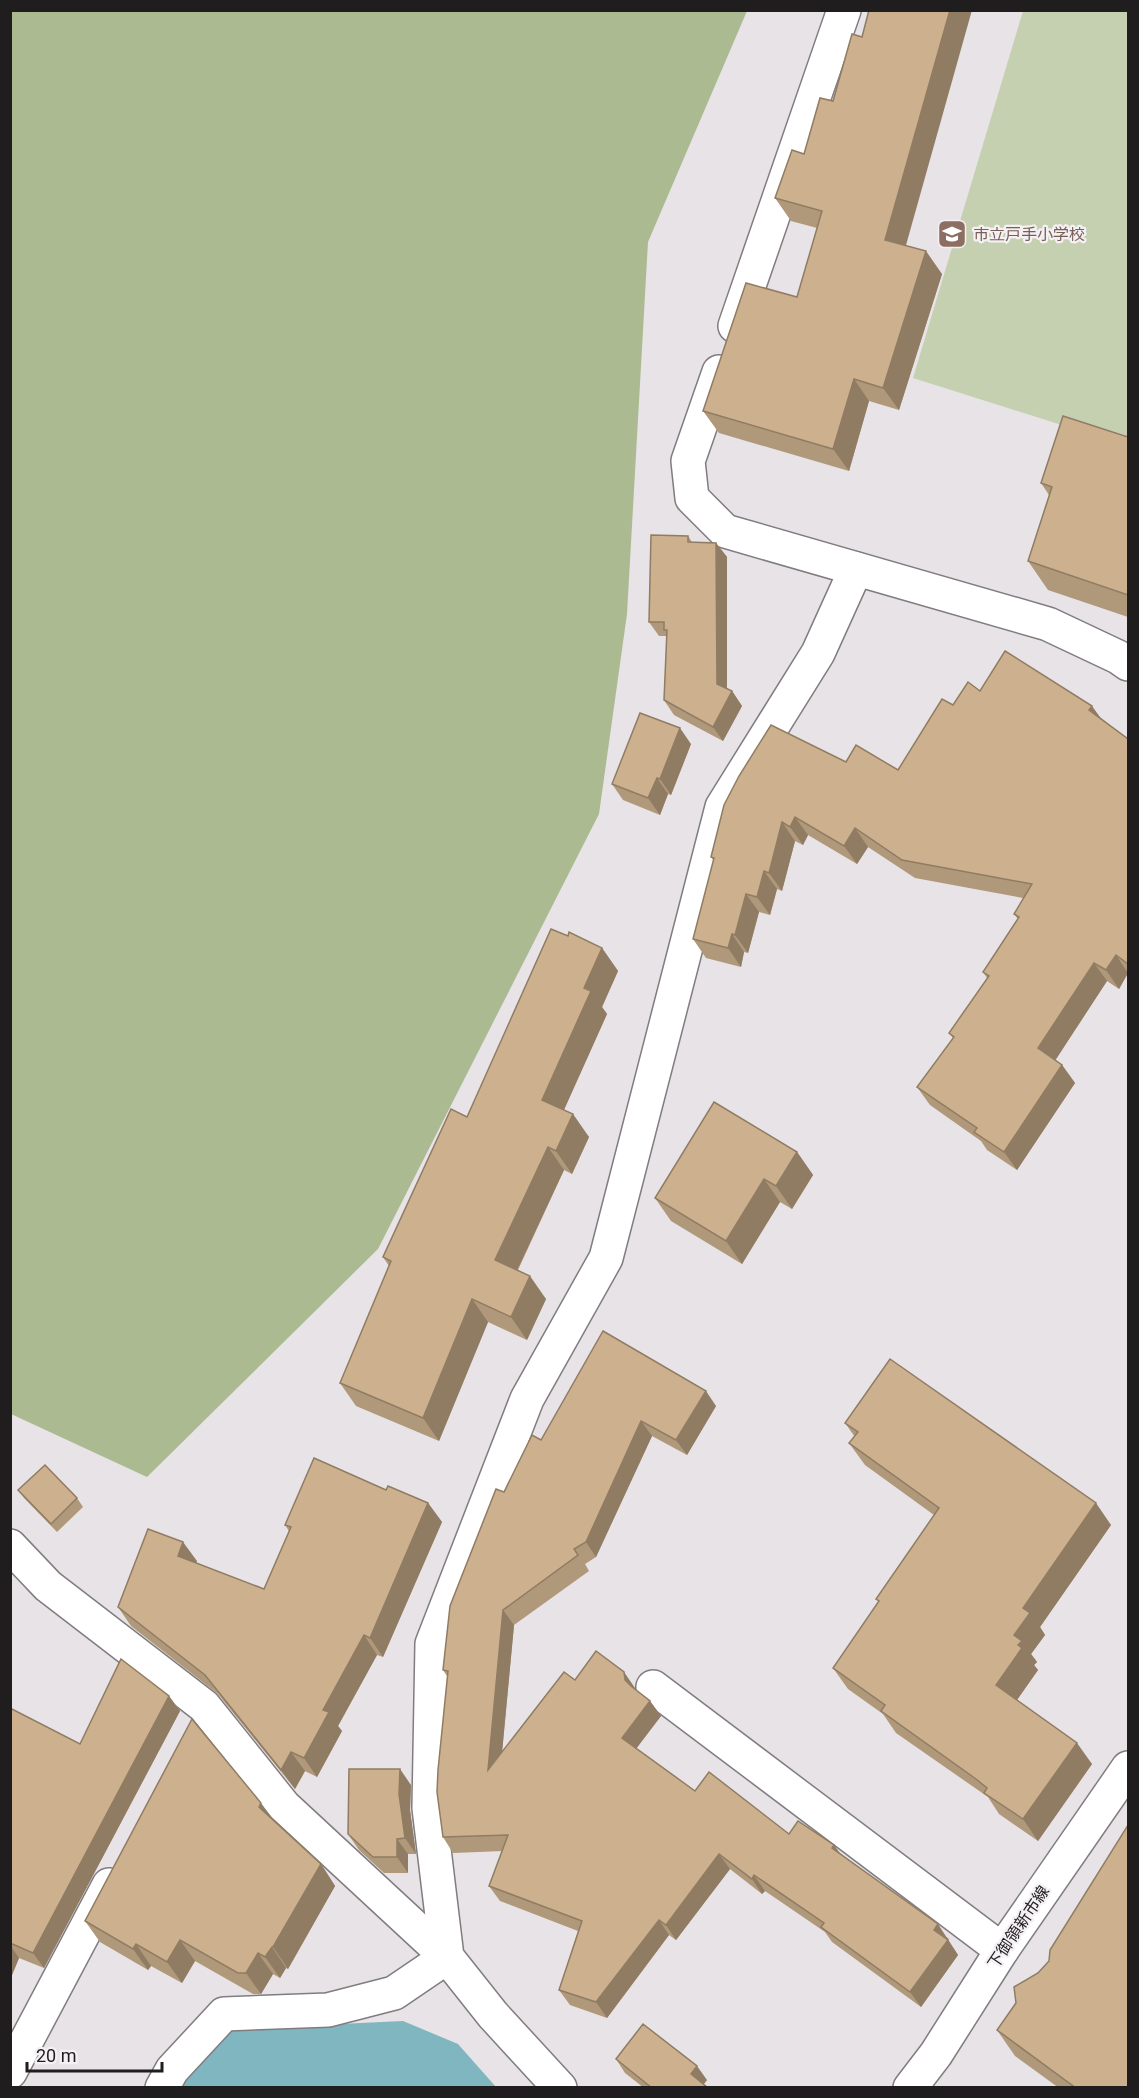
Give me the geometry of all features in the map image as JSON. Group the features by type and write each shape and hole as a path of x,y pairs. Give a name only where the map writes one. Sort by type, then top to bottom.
{"street":[{"path":"844,10 688,461 692,498 725,531 1048,624 1128,664"},
{"path":"447,1957 429,1808 432,1644 527,1399 606,1258 722,807 818,653 856,569"},
{"path":"10,1546 48,1586 204,1706 284,1806 447,1957 493,2015 560,2088"},
{"path":"653,1687 1002,1950"},
{"path":"188,1737 204,1706"},
{"name":"下御領新市線","path":"910,2088 936,2054 1002,1950 1128,1767"},
{"path":"10,2072 121,1863"},
{"path":"162,2088 172,2070 224,2014 328,2010 394,1993 447,1957"}],"green space":[{"path":"11,10 747,11 648,242 627,614 599,814 378,1249 147,1477 11,1414"},
{"path":"1023,11 1128,11 1128,446 913,378"}],"water":[{"path":"403,2021 458,2044 496,2087 182,2088 187,2076 231,2029"}],"building":[{"path":"869,10 950,10 885,240 926,251 883,388 854,379 833,449 703,411 746,283 797,297 822,211 775,198 792,150 804,154 820,98 833,101 852,34 862,37"},
{"path":"1063,416 1128,437 1128,595 1028,561 1052,487 1041,483"},
{"path":"651,535 688,536 688,542 716,543 717,684 732,691 713,727 664,700 667,630 664,630 664,622 649,622"},
{"path":"1005,651 1092,706 1089,710 1128,739 1128,964 1116,955 1106,970 1094,963 1038,1048 1062,1065 1004,1152 974,1132 977,1128 917,1087 954,1037 949,1033 989,976 983,972 1019,917 1014,914 1032,884 902,860 855,828 844,846 795,817 790,827 782,822 769,873 764,871 757,897 746,894 735,935 732,934 728,948 693,939 714,858 711,857 724,805 771,725 846,762 856,745 898,770 942,699 953,705 968,682 980,691"},
{"path":"640,713 680,728 660,779 657,778 648,798 612,784"},
{"path":"551,929 568,936 569,932 602,948 584,988 591,991 542,1100 573,1114 556,1151 548,1147 495,1260 530,1276 511,1317 472,1299 423,1418 340,1383 391,1261 383,1257 451,1109 467,1117"},
{"path":"714,1102 797,1152 776,1186 764,1179 726,1241 655,1198"},
{"path":"603,1331 706,1391 676,1440 641,1421 586,1542 574,1549 578,1555 503,1610 488,1770 564,1672 575,1680 596,1651 624,1672 625,1680 650,1701 622,1738 695,1791 709,1772 789,1834 798,1821 834,1845 832,1848 938,1924 934,1930 948,1940 910,1992 821,1927 824,1923 754,1875 752,1879 719,1854 666,1925 659,1920 596,2002 559,1990 582,1921 489,1886 508,1835 443,1837 437,1792 448,1671 443,1670 450,1606 496,1489 504,1492 532,1435 541,1440"},
{"path":"890,1359 1096,1503 1023,1608 1030,1613 1014,1635 1022,1641 1018,1645 1022,1648 996,1685 1077,1743 1023,1819 984,1793 987,1788 881,1711 885,1705 833,1668 879,1601 876,1599 939,1508 849,1443 858,1432 845,1423"},
{"path":"314,1458 386,1490 388,1486 428,1503 370,1638 364,1635 323,1710 329,1712 304,1758 291,1752 281,1770 205,1675 118,1607 148,1529 183,1542 178,1556 264,1589 291,1527 285,1525"},
{"path":"45,1465 77,1498 51,1524 18,1490"},
{"path":"121,1659 169,1696 33,1953 10,1943 10,1708 80,1744"},
{"path":"192,1719 261,1803 259,1807 321,1864 273,1947 265,1957 258,1953 246,1973 238,1973 180,1940 167,1962 136,1944 133,1949 85,1921"},
{"path":"349,1769 400,1769 399,1794 405,1838 397,1839 397,1857 373,1857 348,1834"},
{"path":"1128,1825 1128,2088 1076,2088 997,2030 1016,2003 1014,1987 1038,1973 1049,1961 1050,1950"},
{"path":"643,2024 697,2066 691,2074 708,2088 652,2088 616,2059"}],"place":[{"name":"市立戸手小学校","path":"952,234"}]}
